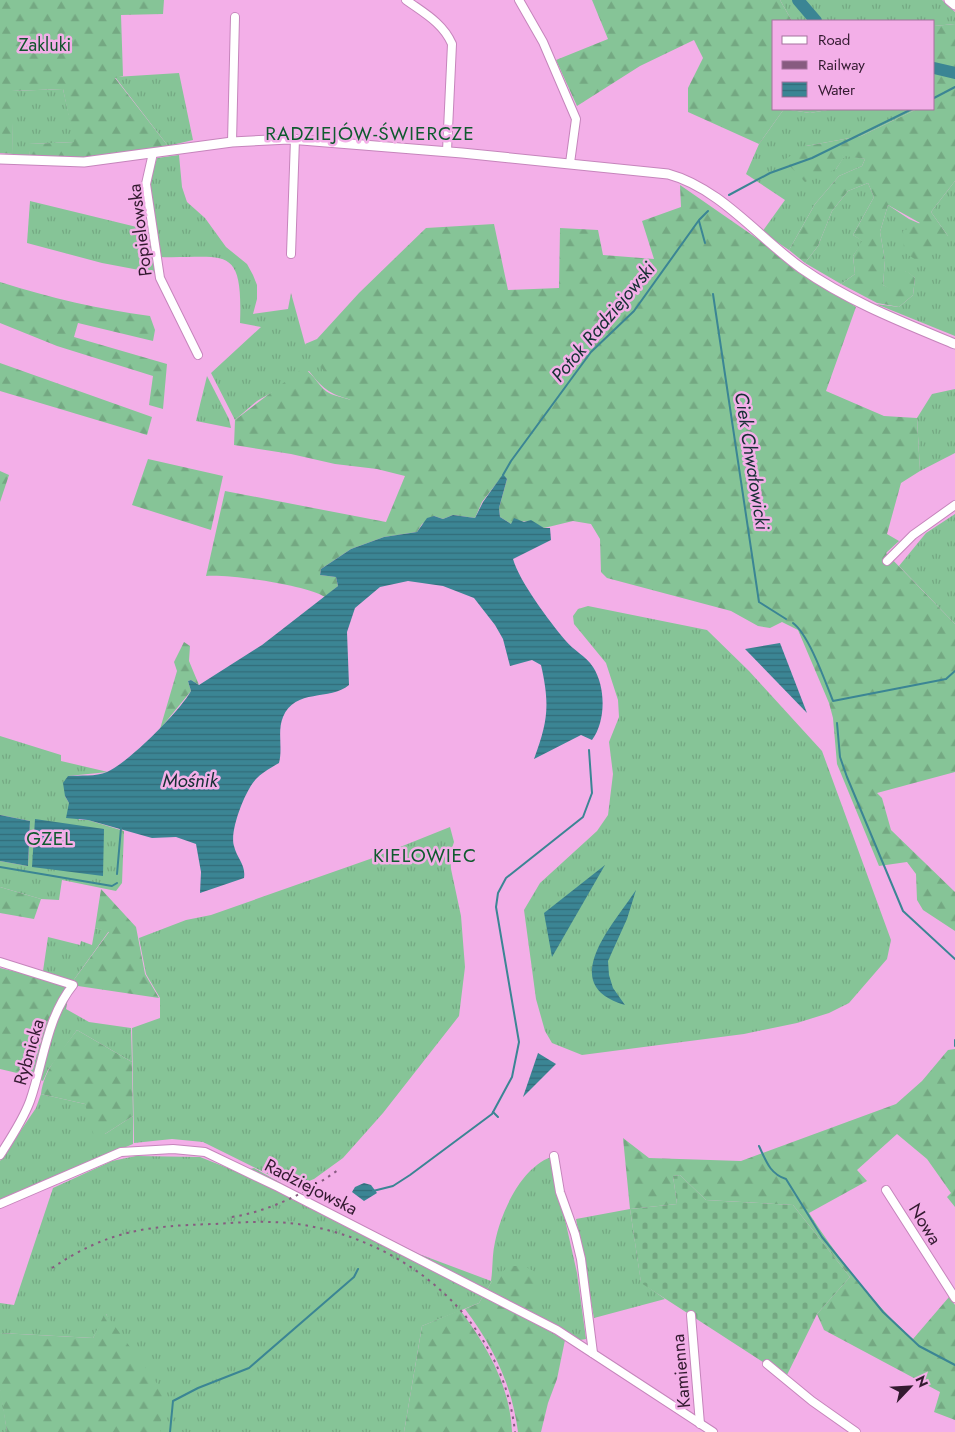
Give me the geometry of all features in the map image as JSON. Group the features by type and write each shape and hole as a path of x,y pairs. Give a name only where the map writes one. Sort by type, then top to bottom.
{"street":[{"path":"406,0 438,23 448,35 452,44 447,151"},
{"path":"519,0 543,42 576,119 570,163"},
{"path":"949,0 955,6"},
{"path":"232,142 235,17"},
{"path":"291,254 295,139"},
{"path":"0,159 79,163 232,142 295,139 447,151 654,172 690,182 710,194 787,257 822,281 874,310 955,344"},
{"name":"Popielowska","path":"153,153 146,184 160,278 198,355"},
{"path":"887,561 913,535 955,504"},
{"name":"Rybnicka","path":"0,962 73,985 60,1004 47,1037 30,1102 0,1155"},
{"name":"Radziejowska","path":"0,1204 121,1152 174,1150 205,1152 482,1290 557,1330 713,1432"},
{"path":"554,1156 560,1192 580,1252 592,1353"},
{"name":"Nowa","path":"886,1190 955,1298"},
{"name":"Kamienna","path":"692,1315 700,1424"},
{"path":"767,1364 812,1401 856,1432"}],"green space":[{"name":"Zakluki","path":"0,0 164,0 163,14 121,15 123,76 115,78 168,146 78,158 30,157 28,144 74,142 63,89 12,91 13,154 0,153"},
{"path":"592,0 780,0 791,20 772,20 772,110 783,110 759,144 688,112 688,88 703,58 694,40 640,66 577,106 556,60 608,39"},
{"path":"780,0 942,0 955,12 955,24 935,26 935,20 791,20"},
{"path":"955,24 955,181 931,212 948,236 945,245 916,260 904,252 903,231 920,223 888,205 880,232 885,260 883,285 896,291 906,270 915,278 913,295 899,307 877,303 841,284 855,274 853,256 862,241 853,235 874,197 868,183 848,191 832,211 818,246 805,263 789,250 815,204 839,176 862,166 865,159 845,156 836,169 805,182 784,160 806,146 861,136 915,110 935,110 935,26"},
{"path":"179,73 193,140 168,146 115,77"},
{"path":"63,89 75,142 29,144 30,157 13,154 11,91"},
{"path":"783,110 810,113 827,110 915,110 861,136 806,146 836,169 845,155 865,159 862,166 839,176 815,204 789,250 762,232 785,200 746,174 759,144"},
{"path":"790,110 827,110 810,113"},
{"path":"179,155 182,187 187,202 205,218 226,247 247,264 253,275 257,285 257,299 253,314 288,309 291,293 305,344 356,401 341,397 324,388 309,371 257,401 235,420 211,373 261,327 240,323 238,279 233,267 225,260 214,257 159,257 150,191 151,177 157,158"},
{"path":"955,181 955,336 876,304 899,307 913,295 915,278 906,271 898,294 883,285 885,260 880,232 888,205 909,219 948,236 931,212"},
{"path":"868,183 874,197 853,235 863,241 853,256 855,274 841,284 805,263 818,246 832,211 848,191"},
{"path":"680,185 856,307 826,391 884,416 917,418 920,471 901,483 887,534 899,541 886,553 955,624 955,772 877,793 882,798 891,830 955,892 955,931 923,910 917,900 916,874 907,862 879,866 837,764 833,718 829,703 798,630 782,622 770,628 758,626 731,611 607,578 601,572 600,539 591,524 573,521 544,528 528,522 511,524 500,517 499,508 507,479 503,475 482,502 475,518 453,515 443,519 434,516 422,524 417,532 384,537 351,549 321,569 320,575 336,577 338,586 325,597 302,588 267,581 206,576 225,491 386,522 405,476 377,469 335,464 291,454 234,445 235,420 303,368 327,392 351,400 339,393 305,344 317,339 359,293 426,228 494,224 508,290 559,288 560,228 598,230 603,255 654,259 642,221 681,207"},
{"path":"30,201 149,230 155,273 102,263 27,243"},
{"path":"0,282 75,302 150,316 155,330 153,341 78,323 74,337 167,364 163,409 149,405 153,376 57,346 0,323"},
{"path":"0,363 152,417 147,435 0,391"},
{"path":"207,376 229,419 231,428 196,421"},
{"path":"955,389 955,453 920,471 917,418 932,394"},
{"path":"148,459 223,476 211,530 132,505"},
{"path":"0,471 9,475 0,502"},
{"path":"955,514 955,624 899,566 926,533"},
{"path":"588,606 707,630 749,671 822,751 891,940 887,959 849,1003 829,1013 797,1023 744,1034 582,1055 552,1043 545,1031 536,999 524,910 540,883 597,831 608,815 613,774 609,742 619,717 618,700 606,663 574,624 573,616 578,609"},
{"path":"184,642 190,646 189,661 199,685 191,680 188,681 191,691 160,729 177,671 174,662"},
{"path":"0,736 61,755 61,761 108,772 68,776 65,796 79,820 88,820 124,831 122,883 116,891 62,880 59,900 41,899 0,887 0,861 28,866 30,821 0,815"},
{"path":"450,827 454,842 450,854 451,869 461,916 465,967 459,1016 383,1113 343,1158 314,1179 294,1187 203,1142 172,1139 134,1143 132,1028 160,1018 160,998 146,974 139,938 186,920 211,915 370,859"},
{"path":"0,887 41,899 34,919 0,913"},
{"path":"101,889 136,927 145,974 159,998 78,986 73,981 109,932 95,928"},
{"path":"95,928 109,931 73,981 43,971 48,937 80,945 81,941 92,945"},
{"path":"0,968 43,978 68,987 48,1020 34,1077 0,1069"},
{"path":"78,986 68,998 66,1009 89,1022 131,1028 132,1062 77,1030 48,1070 43,1081 34,1077 48,1020 68,987"},
{"path":"77,1030 132,1062 133,1116 105,1134 93,1134 85,1104 41,1094 50,1068"},
{"path":"955,1049 955,1207 947,1197 951,1193 927,1159 897,1134 857,1170 867,1181 809,1213 832,1247 870,1296 913,1339 949,1297 955,1305 955,1420 934,1412 940,1392 824,1330 817,1314 850,1277 793,1205 706,1200 680,1175 673,1176 677,1204 630,1209 623,1138 649,1158 741,1161 896,1104 922,1081 948,1050"},
{"path":"41,1094 85,1104 105,1134 133,1116 133,1144 0,1200 0,1161 36,1108"},
{"path":"136,1156 200,1157 238,1172 254,1168 313,1201 419,1254 491,1281 493,1251 507,1205 530,1171 551,1157 577,1273 586,1339 580,1340 569,1334 565,1340 529,1319 492,1281 479,1303 422,1326 404,1432 160,1432 106,1314 93,1338 0,1333 0,1303 14,1305 53,1188 112,1161"},
{"path":"680,1175 706,1200 793,1205 850,1277 817,1314 786,1377 641,1283 630,1209 677,1204 673,1176"},
{"path":"630,1209 641,1282 665,1299 594,1318 576,1219"},
{"path":"509,1266 524,1266 535,1272 538,1298 529,1319 565,1340 557,1379 548,1403 541,1432 518,1432 511,1398 500,1367 484,1337 465,1309 479,1303 492,1281"},
{"path":"460,1310 488,1352 502,1383 507,1399 512,1432 404,1432 422,1326"},
{"path":"105,1313 164,1393 160,1432 7,1432 0,1390 0,1333 93,1338"},
{"path":"1,1391 7,1432 0,1432"}],"water":[{"name":"Mośnik","path":"503,474 507,479 499,508 500,517 511,524 514,518 524,522 531,520 544,528 550,528 551,540 513,559 528,590 568,644 590,663 597,675 603,704 600,723 592,740 581,735 534,759 545,723 546,713 546,691 541,665 532,660 510,666 503,639 495,625 474,598 443,586 408,581 380,587 355,608 347,632 349,685 332,693 304,698 289,708 283,717 280,728 279,763 262,774 253,783 236,821 233,839 235,851 243,865 244,878 200,893 201,872 196,844 176,837 152,838 88,820 66,818 69,803 65,796 63,783 68,776 98,775 116,767 153,736 176,711 191,691 188,681 191,680 199,685 262,645 338,586 336,577 320,575 321,569 351,549 384,537 417,532 427,518 434,516 443,519 453,515 475,518 483,502"},
{"path":"780,643 807,713 745,649"},
{"path":"0,815 30,821 28,866 0,861"},
{"path":"35,819 104,829 103,876 32,867"},
{"path":"605,865 552,957 544,913"},
{"path":"636,890 627,919 608,961 609,975 613,988 625,1005 605,996 594,984 592,969 596,953 604,936"},
{"path":"538,1053 556,1064 523,1097"},
{"path":"364,1183 371,1185 377,1193 364,1201 352,1192 355,1187"}],"waterway":[{"path":"798,0 815,20"},
{"path":"935,68 955,73"},
{"name":"Potok Radziejowski","path":"935,97 955,87"},
{"name":"Potok Radziejowski","path":"729,195 770,173 812,158 910,110"},
{"name":"Potok Radziejowski","path":"503,475 511,461 591,352 634,311 699,220 708,211"},
{"name":"Ciek Chwałowicki","path":"699,221 705,243"},
{"name":"Ciek Chwałowicki","path":"713,294 759,602 786,619"},
{"path":"793,623 805,637 811,648 833,701 946,679 955,671"},
{"name":"Ciek Chwałowicki","path":"837,723 840,757 847,777 903,911 955,959"},
{"path":"373,1191 393,1186 492,1114 512,1077 519,1042 496,907 498,893 506,878 583,817 592,793 589,750"},
{"name":"Potok Radziejowski","path":"117,874 121,828"},
{"name":"Potok Radziejowski","path":"0,867 112,886 117,883"},
{"name":"Ciek Chwałowicki","path":"955,1040 955,1046"},
{"path":"493,1112 498,1117"},
{"path":"759,1146 772,1170 786,1179 822,1237 883,1312 919,1346 955,1365"},
{"path":"170,1432 173,1401 198,1388 249,1368 354,1277 358,1269"}],"railway":[{"path":"232,1217 274,1206 313,1186 338,1170"},
{"path":"52,1268 92,1245 111,1238 129,1232 168,1226 282,1222 304,1225 343,1235 380,1249 414,1269 445,1294 471,1323 492,1356 507,1392 515,1432"}],"district":[{"name":"RADZIEJÓW-ŚWIERCZE","path":"370,133"},
{"name":"GZEL","path":"50,838"},
{"name":"KIELOWIEC","path":"425,855"}]}
